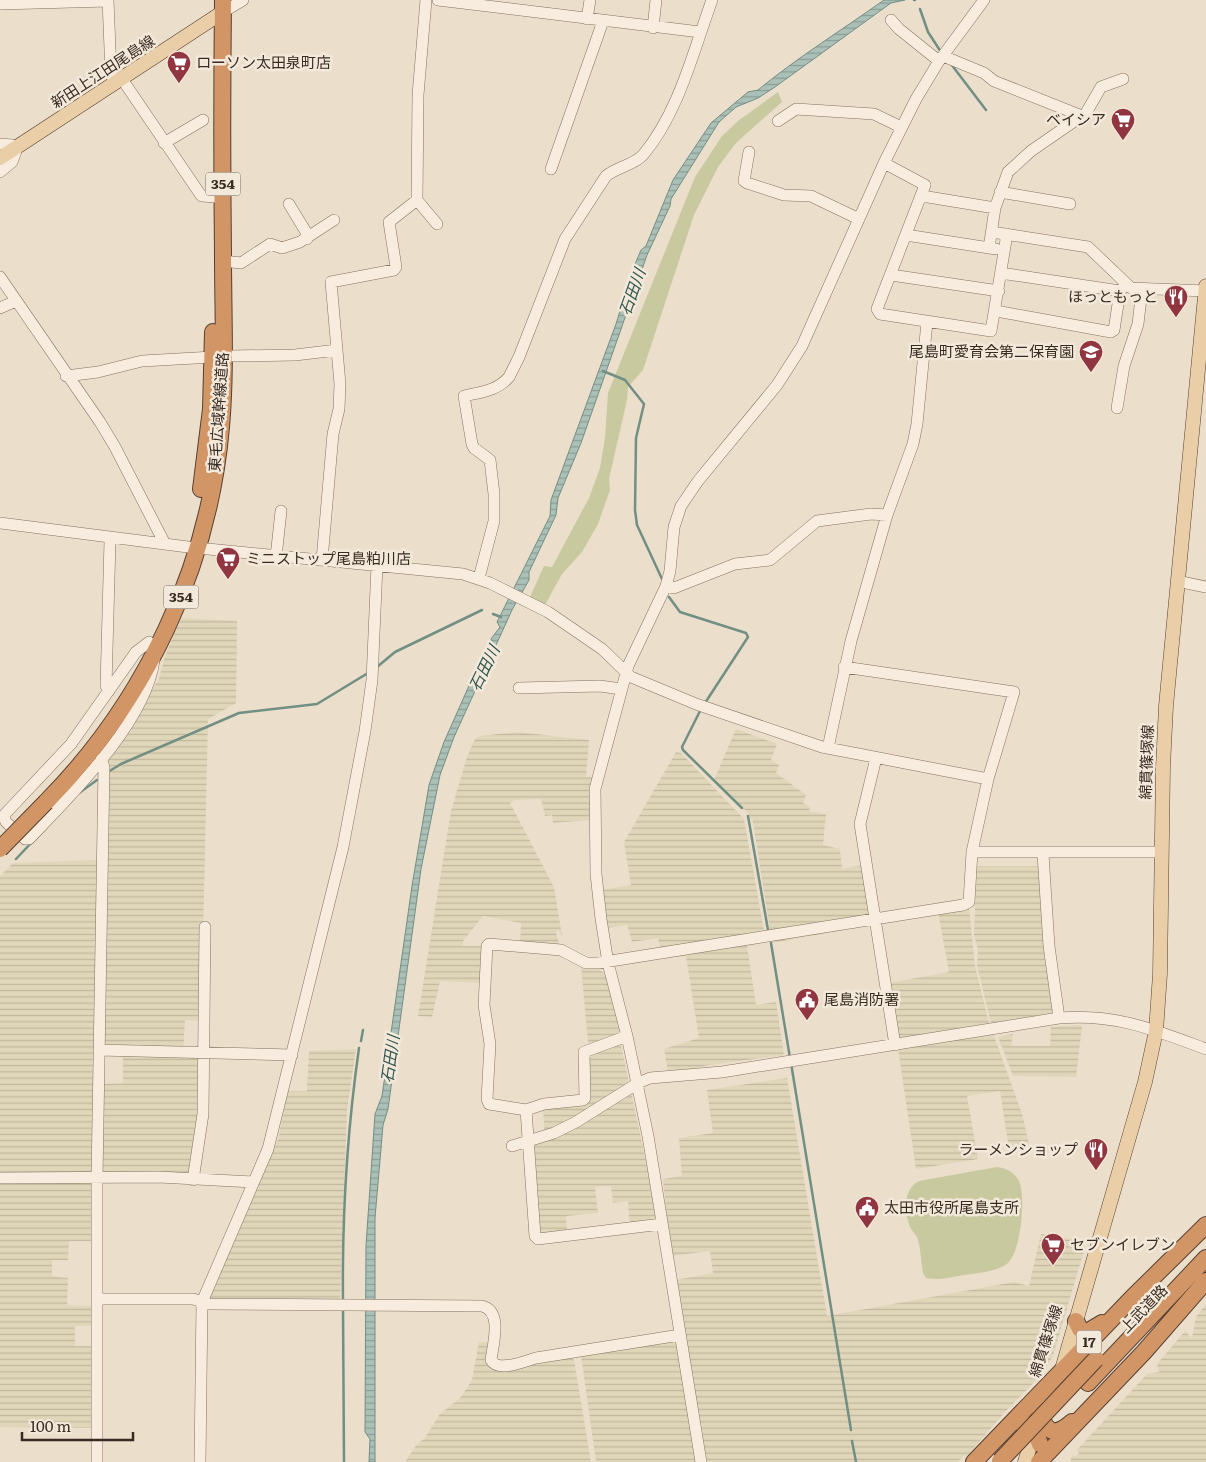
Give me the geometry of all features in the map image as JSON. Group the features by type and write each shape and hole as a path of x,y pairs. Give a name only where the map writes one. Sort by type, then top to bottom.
{"highway":[{"name":"東毛広域幹線道路","path":"0,849 43,799 96,746 137,683 169,600 193,548 217,463 222,411 218,357 215,197 217,8"},
{"name":"東毛広域幹線道路","path":"217,8 223,261 223,307 218,357"},
{"name":"東毛広域幹線道路","path":"0,835 43,799"},
{"name":"17","path":"974,1462 1132,1298 1206,1225"},
{"name":"上武道路","path":"1004,1462 1096,1359 1206,1244"},
{"name":"上武道路","path":"1004,1462 1088,1383 1206,1258"},
{"path":"1039,1462 1174,1320 1206,1281"},
{"path":"1076,1321 1082,1331 1091,1332 1132,1298"},
{"path":"989,1447 1020,1423 1027,1423 1053,1431 1063,1429 1106,1393"}],"main road":[{"name":"新田上江田尾島線","path":"0,158 118,82 217,8"},
{"name":"綿貫篠塚線","path":"1025,1462 1062,1371 1145,1082 1156,1031 1160,989 1164,742 1177,581 1202,373 1206,286"},
{"name":"綿貫篠塚線","path":"1034,1462 1049,1385 1093,1246 1101,1232"}],"street":[{"path":"0,4 108,0 111,73 200,194 202,196 215,197"},
{"path":"217,8 242,0"},
{"path":"426,0 418,95 417,200 437,224"},
{"path":"438,0 653,28 700,32"},
{"path":"587,18 590,0"},
{"path":"653,28 656,0"},
{"path":"479,578 494,521 492,468 487,456 478,451 472,444 464,396 502,386 509,377 571,227 606,176 613,170 642,156 672,109 712,0"},
{"path":"701,1462 638,1083 608,962 596,891 594,804 599,768 626,673 666,586 670,572 674,527 681,506 698,481 777,385 798,353 901,127 925,82 984,0"},
{"path":"891,20 899,29 941,58 984,73 994,81 1082,116"},
{"path":"551,170 603,21"},
{"path":"989,248 1000,192 1008,172 1031,151 1086,113 1098,89 1123,79"},
{"path":"778,121 796,109 869,114 901,127"},
{"path":"164,143 203,120"},
{"path":"0,144 8,144 16,148 16,154 12,162 0,172"},
{"path":"749,152 744,181 747,184 784,195 811,196 859,219"},
{"path":"884,164 922,183 925,188 877,309 878,313 927,322 992,330 1007,234"},
{"path":"1000,192 1070,204"},
{"path":"922,196 996,208"},
{"path":"322,560 333,434 339,409 340,384 331,282 394,270 396,267 389,222 417,200"},
{"path":"289,204 306,232 307,239"},
{"path":"223,261 241,263 270,244 285,248 307,239 334,220"},
{"path":"992,232 1088,246 1123,288"},
{"path":"906,235 1005,250"},
{"path":"1001,273 1123,288 1206,291"},
{"path":"891,275 999,291"},
{"path":"0,277 115,447 166,544"},
{"path":"996,311 1111,332 1114,330 1123,288"},
{"path":"1117,408 1124,366 1138,324 1142,289"},
{"path":"0,308 16,302"},
{"path":"828,748 844,668 887,515 913,444 917,424 927,322"},
{"path":"66,376 98,372 142,361 295,355 337,350"},
{"path":"276,557 281,511"},
{"path":"666,586 674,588 743,562 770,560 817,521 871,514 887,515"},
{"path":"0,523 193,548 463,574 479,578 548,612 602,649 631,677 703,706 828,748 988,779"},
{"path":"109,691 106,686 106,676 110,541 113,538"},
{"path":"200,1462 202,1302 268,1149 343,847 366,731 372,680 377,565"},
{"path":"1177,581 1206,587"},
{"path":"152,647 150,681 128,720 101,759 29,838 25,839 6,822 5,814 70,744 109,691 136,652 152,647"},
{"path":"627,1036 584,1052 585,1098 582,1100 544,1104 526,1110 489,1104 487,1099 490,1044 484,1005 487,946 489,944 555,949 567,952 586,963 608,962 875,920 968,903 972,852 988,779 1014,692 844,668"},
{"path":"519,688 600,686 621,689"},
{"path":"876,758 860,824 895,1044"},
{"path":"97,1462 97,1178 104,766 101,759"},
{"path":"972,852 1043,854 1162,852"},
{"path":"1043,854 1049,946 1059,1018"},
{"path":"193,1180 203,1114 205,927"},
{"path":"512,1146 528,1142 576,1122 638,1083 657,1077 722,1072 1059,1018 1103,1017 1156,1031 1206,1049"},
{"path":"99,1050 204,1051 292,1055"},
{"path":"526,1110 536,1236 538,1239 662,1224"},
{"path":"0,1178 159,1178 253,1182"},
{"path":"98,1299 193,1299 209,1304 471,1305 487,1307 494,1316 491,1360 498,1365 518,1364 536,1358 680,1334"}],"shaded area":[{"path":"181,618 237,621 236,703 208,719 201,1021 185,1020 183,1054 200,1054 199,1116 191,1176 101,1172 103,1084 123,1083 123,1049 104,1048 106,755 159,679 165,656"},
{"path":"736,729 777,744 771,760 779,765 776,773 806,795 803,803 810,807 809,811 826,814 823,845 840,849 842,869 863,865 871,925 772,943 753,822 748,813 714,780"},
{"path":"518,732 589,740 586,777 593,777 589,820 553,823 552,815 545,816 541,799 515,800 510,803 554,887 562,936 558,929 556,932 559,944 520,944 521,923 483,916 463,941 463,946 483,946 481,983 440,981 432,1017 418,1016 451,811 467,757 475,739 480,736"},
{"path":"676,752 681,753 744,819 764,931 752,933 754,945 747,946 756,1005 776,1002 784,1055 703,1066 669,1077 664,1049 699,1038 686,956 663,959 658,938 632,942 627,925 607,928 601,890 631,885 624,842"},
{"path":"99,860 95,1241 69,1241 68,1260 52,1260 52,1276 68,1278 67,1305 94,1306 94,1326 75,1326 75,1346 94,1346 94,1428 0,1427 0,876 13,863"},
{"path":"977,866 1038,866 1040,869 1052,1013 991,1023 977,965 978,950 974,935"},
{"path":"969,908 975,966 989,1023 900,1038 897,1034 889,983 949,972 938,912"},
{"path":"581,967 596,967 607,975 625,1035 590,1044 588,1042"},
{"path":"1082,1026 1076,1077 1013,1076 998,1037 1013,1034 1011,1046 1050,1046 1051,1027"},
{"path":"993,1033 1022,1114 1030,1148 1011,1151 1009,1149 1000,1091 967,1096 978,1159 916,1169 898,1049"},
{"path":"620,1041 654,1199 656,1220 632,1224 629,1219 628,1201 613,1203 611,1186 595,1187 598,1213 566,1216 567,1233 541,1236 538,1232 531,1144 545,1142 543,1107 585,1102 586,1053"},
{"path":"356,1049 347,1110 340,1300 205,1299 278,1140 288,1091 307,1091 309,1051"},
{"path":"787,1078 827,1316 1014,1282 1029,1286 1041,1234 1081,1241 1085,1247 1053,1356 1040,1376 1004,1413 966,1457 964,1455 958,1462 707,1462 676,1280 713,1273 710,1251 671,1256 663,1179 682,1176 679,1138 713,1133 707,1090"},
{"path":"1206,1304 1206,1462 1070,1462 1072,1455 1075,1457 1079,1454 1077,1450 1147,1374 1159,1372 1157,1364 1185,1331 1192,1338 1196,1317"},
{"path":"676,1340 696,1462 596,1462 581,1355"},
{"path":"479,1342 489,1343 488,1367 513,1369 571,1357 574,1360 591,1462 405,1462 417,1444 425,1438 439,1415 460,1398 472,1380"}],"green space":[{"path":"778,92 782,102 736,143 718,167 694,215 643,370 628,387 627,400 609,479 610,490 598,524 582,552 562,574 545,605 530,597 544,566 552,567 589,498 600,468 605,438 608,393 695,177 722,136 738,121"},
{"path":"997,1167 1007,1169 1012,1173 1019,1181 1021,1189 1021,1224 1012,1257 1004,1266 981,1273 936,1279 926,1278 923,1273 917,1237 910,1227 907,1215 906,1201 910,1189 919,1181"}],"water":[{"name":"石田川","path":"884,0 905,0 891,3 775,87 758,98 736,107 719,122 671,199 670,206 647,255 581,443 558,498 556,515 529,572 529,580 512,610 454,737 440,775 421,869 388,1109 383,1125 375,1218 375,1462 369,1462 370,1439 365,1432 366,1246 375,1114 382,1096 412,886 429,785 444,742 480,661 487,656 493,643 491,639 500,627 497,622 550,516 551,500 616,324 633,269 641,250 646,246 673,180 711,123 748,92 758,90 804,55"}],"waterway":[{"path":"920,9 928,32 941,52"},
{"path":"951,64 986,110"},
{"path":"603,371 625,380 644,404 636,438 635,510 637,525 662,579"},
{"path":"669,597 680,612 746,633 748,637 705,703"},
{"path":"377,667 395,652 482,610"},
{"path":"493,614 501,617"},
{"path":"108,772 121,764 239,713 317,704 368,673"},
{"path":"701,709 682,747 683,750 742,808"},
{"path":"79,793 97,780"},
{"path":"748,816 768,930"},
{"path":"16,859 32,842"},
{"path":"771,943 790,1058"},
{"path":"361,1041 363,1030"},
{"path":"343,1301 343,1237 346,1174 359,1048"},
{"path":"791,1063 851,1430"},
{"path":"343,1309 344,1462"},
{"path":"852,1441 856,1462"}],"place":[{"name":"ローソン太田泉町店","path":"179,84"},
{"name":"ベイシア","path":"1123,141"},
{"name":"ほっともっと","path":"1176,318"},
{"name":"尾島町愛育会第二保育園","path":"1091,373"},
{"name":"ミニストップ尾島粕川店","path":"228,580"},
{"name":"尾島消防署","path":"807,1021"},
{"name":"ラーメンショップ","path":"1096,1171"},
{"name":"太田市役所尾島支所","path":"867,1229"},
{"name":"セブンイレブン","path":"1053,1266"}]}
